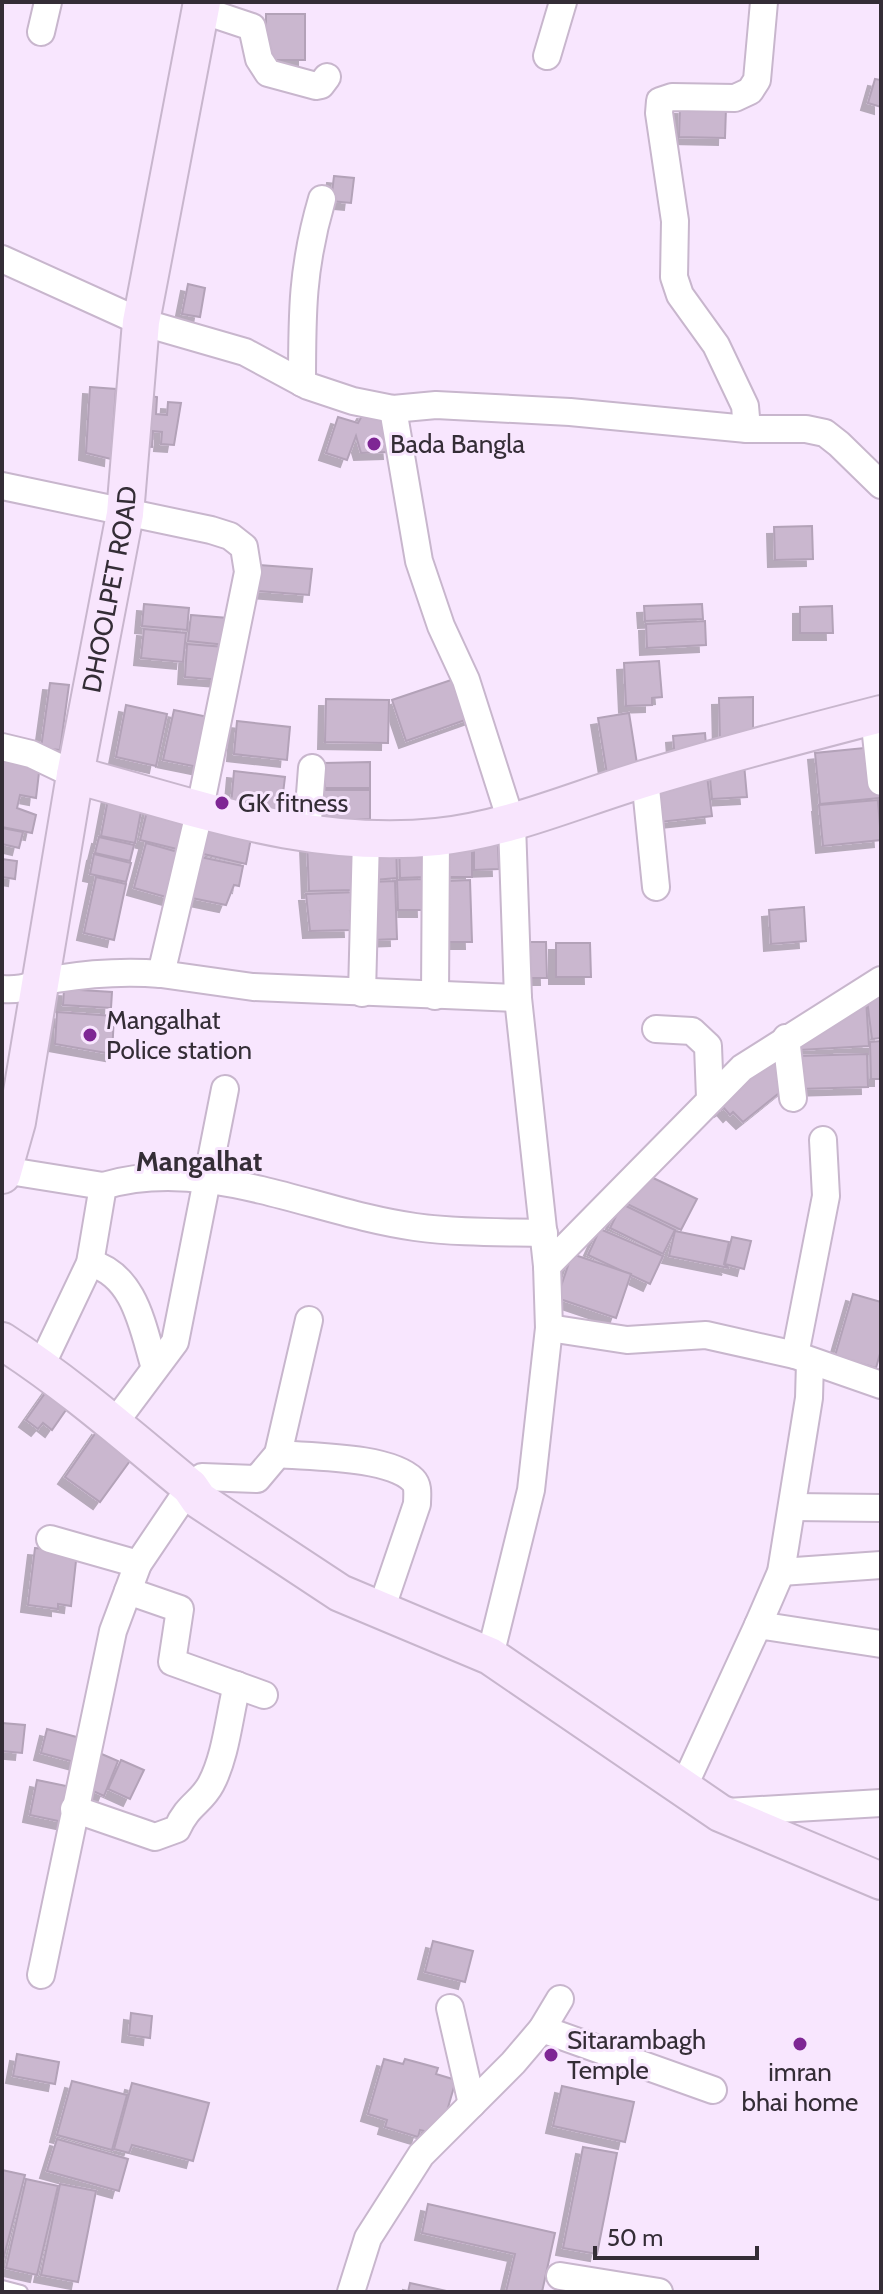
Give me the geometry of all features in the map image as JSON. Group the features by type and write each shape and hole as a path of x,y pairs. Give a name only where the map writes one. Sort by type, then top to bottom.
{"street":[{"path":"41,32 48,2"},
{"path":"547,56 563,2"},
{"path":"747,429 745,406 716,345 680,295 674,277 675,221 659,113 660,101 672,97 735,98 750,91 757,80 764,2"},
{"path":"202,6 252,27 259,59 268,73 316,86 327,77"},
{"name":"DHOOLPET ROAD","path":"3,1173 10,1120 42,981 75,775 125,514 141,322 202,6"},
{"path":"302,383 302,300 308,247 322,199"},
{"path":"2,259 141,322 245,352 302,383 353,401 393,409 436,405 570,412 747,429 806,429 825,433 881,485"},
{"path":"393,409 419,561 441,626 466,680 512,824 518,998 547,1266 549,1328 531,1490 490,1656"},
{"path":"2,486 211,530 230,536 244,547 248,572 199,813 161,974"},
{"path":"2,747 31,754 75,775 199,813 307,833 366,838 436,837 512,824 645,778 877,715 881,782"},
{"path":"307,833 312,768"},
{"path":"645,778 656,887"},
{"path":"435,996 436,837"},
{"path":"362,993 366,838"},
{"path":"2,989 26,990 42,981 109,970 253,987 518,998"},
{"path":"547,1266 742,1068 881,980"},
{"path":"656,1029 692,1031 708,1046 710,1098"},
{"path":"786,1038 793,1098"},
{"path":"113,1425 175,1342 225,1089"},
{"path":"684,1786 781,1572 809,1398 803,1358 826,1196 823,1140"},
{"path":"3,1173 103,1186 126,1179 207,1180 415,1227 544,1233"},
{"path":"41,1366 90,1263 103,1186"},
{"path":"90,1263 101,1266 112,1275 136,1303 155,1368"},
{"path":"41,1975 113,1631 138,1564 190,1487 202,1477 257,1479 278,1454 309,1320"},
{"path":"549,1328 627,1340 706,1335 803,1358 881,1385"},
{"path":"2,1341 41,1366 190,1487 199,1500 340,1593 490,1656 720,1813 881,1881"},
{"path":"278,1454 356,1459 385,1466 413,1480 417,1488 417,1504 381,1610"},
{"path":"793,1507 881,1508"},
{"path":"50,1539 138,1564"},
{"path":"781,1572 881,1565"},
{"path":"128,1591 180,1609 172,1662 264,1695"},
{"path":"758,1625 881,1644"},
{"path":"74,1809 155,1837 177,1829 189,1806 205,1795 213,1780 237,1685"},
{"path":"720,1813 881,1803"},
{"path":"351,2292 368,2238 421,2155 542,2029 560,1999"},
{"path":"450,2008 472,2104"},
{"path":"542,2029 713,2090"},
{"path":"560,2276 659,2292"}],"lane":[{"path":"2,2287 21,2292"}],"building":[{"path":"266,14 305,14 305,60 266,60"},
{"path":"875,79 881,80 881,107 868,103"},
{"path":"680,107 726,108 725,138 679,137"},
{"path":"334,176 354,178 351,203 331,201"},
{"path":"188,284 205,288 200,317 182,314"},
{"path":"90,387 116,389 111,459 86,453"},
{"path":"142,395 157,397 156,414 167,415 168,402 181,403 174,445 161,444 162,432 153,431 152,447 139,446"},
{"name":"Bada Bangla","path":"364,412 387,416 390,452 361,453 356,436 347,460 326,453 338,417 358,423"},
{"path":"812,526 813,559 775,560 774,527"},
{"path":"259,565 312,569 309,595 258,591"},
{"path":"144,604 189,608 187,630 142,626"},
{"path":"702,604 703,619 645,621 644,606"},
{"path":"832,606 833,633 800,633 800,607"},
{"path":"191,615 228,618 226,645 188,641"},
{"path":"705,621 706,645 647,648 646,624"},
{"path":"144,629 186,633 183,662 141,658"},
{"path":"187,644 225,647 223,680 185,677"},
{"path":"659,661 662,697 652,698 652,705 626,706 624,663"},
{"path":"457,678 471,718 406,741 392,700"},
{"path":"50,683 69,685 60,750 41,748"},
{"path":"753,697 753,741 720,742 719,698"},
{"path":"326,699 389,700 388,743 325,742"},
{"path":"126,705 167,714 156,766 116,757"},
{"path":"174,710 213,718 203,768 163,760"},
{"path":"629,713 638,770 607,774 598,718"},
{"path":"237,721 290,727 287,760 234,754"},
{"path":"705,733 707,757 675,760 673,736"},
{"path":"874,747 879,798 820,804 815,753"},
{"path":"2,756 40,764 36,798 20,795 17,808 36,815 32,833 2,827"},
{"path":"370,762 370,788 325,788 325,763"},
{"path":"744,764 747,797 712,799 709,767"},
{"path":"234,771 285,777 281,810 231,805"},
{"path":"707,776 712,816 660,822 655,782"},
{"path":"323,790 370,790 370,819 323,820"},
{"path":"109,794 143,801 135,843 101,836"},
{"path":"878,800 881,840 823,846 819,805"},
{"path":"148,807 193,818 185,851 140,840"},
{"path":"202,822 252,833 246,864 195,852"},
{"path":"2,828 23,832 19,848 2,844"},
{"path":"99,837 134,845 130,861 95,853"},
{"path":"396,840 397,878 374,880 372,842"},
{"path":"354,842 355,890 309,891 307,843"},
{"path":"146,843 185,854 173,899 134,888"},
{"path":"424,843 424,877 400,878 399,844"},
{"path":"498,843 499,869 474,870 474,844"},
{"path":"446,845 472,845 472,877 446,877"},
{"path":"94,854 131,863 126,882 90,874"},
{"path":"191,855 243,866 239,886 234,885 226,905 182,896"},
{"path":"2,859 17,861 15,879 2,877"},
{"path":"96,877 126,884 114,940 84,933"},
{"path":"423,879 424,910 398,910 397,880"},
{"path":"470,880 472,942 449,942 448,881"},
{"path":"395,881 397,939 372,940 370,882"},
{"path":"358,892 358,910 350,911 351,930 310,931 306,894"},
{"path":"804,907 806,941 771,944 769,910"},
{"path":"527,942 546,942 547,978 528,978"},
{"path":"556,943 590,943 591,977 556,977"},
{"path":"64,989 112,992 111,1008 63,1005"},
{"path":"881,990 881,1038 872,1039 866,992"},
{"path":"866,999 869,1046 799,1050 800,1036"},
{"path":"57,1012 114,1016 112,1054 55,1044"},
{"path":"881,1041 881,1079 871,1079 870,1042"},
{"path":"777,1050 789,1085 743,1122 733,1112 730,1115 724,1108 721,1110 715,1103"},
{"path":"867,1054 868,1087 799,1089 798,1056"},
{"path":"647,1175 697,1199 681,1230 625,1203"},
{"path":"622,1204 675,1230 663,1254 610,1228"},
{"path":"600,1229 663,1256 650,1284 588,1255"},
{"path":"675,1231 729,1242 724,1264 729,1268 669,1256"},
{"path":"732,1237 751,1241 744,1269 725,1264"},
{"path":"572,1254 631,1274 616,1318 557,1298"},
{"path":"853,1294 881,1302 881,1350 876,1368 835,1356"},
{"path":"53,1382 75,1397 52,1430 43,1423 38,1429 26,1420"},
{"path":"99,1428 135,1454 100,1502 65,1477"},
{"path":"35,1548 77,1552 71,1606 58,1604 58,1609 28,1605"},
{"path":"2,1723 25,1725 22,1753 2,1751"},
{"path":"47,1729 84,1739 78,1763 41,1753"},
{"path":"97,1752 118,1761 104,1796 82,1786"},
{"path":"121,1760 144,1770 130,1799 108,1789"},
{"path":"37,1780 71,1787 63,1822 30,1815"},
{"path":"433,1941 473,1951 465,1982 425,1972"},
{"path":"131,2013 152,2016 150,2038 129,2035"},
{"path":"17,2054 59,2062 55,2084 13,2076"},
{"path":"384,2059 403,2064 405,2059 438,2068 436,2074 456,2080 440,2135 420,2130 418,2137 385,2127 387,2120 368,2114"},
{"path":"72,2081 127,2095 112,2150 57,2135"},
{"path":"132,2083 209,2103 193,2161 132,2145 129,2153 114,2149"},
{"path":"562,2086 634,2102 625,2142 553,2126"},
{"path":"57,2139 128,2159 119,2191 47,2171"},
{"path":"583,2147 617,2153 597,2254 563,2248"},
{"path":"2,2170 25,2175 3,2260 2,2260"},
{"path":"26,2179 58,2186 37,2275 6,2268"},
{"path":"60,2184 96,2191 78,2282 41,2275"},
{"path":"428,2204 555,2233 542,2292 506,2292 515,2254 422,2233"},
{"path":"410,2283 451,2292 408,2292"}],"place":[{"name":"Bada Bangla","path":"374,444"},
{"name":"GK fitness","path":"222,803"},
{"name":"Mangalhat Police station","path":"90,1035"},
{"name":"imran bhai home","path":"800,2044"},
{"name":"Sitarambagh Temple","path":"551,2055"}],"district":[{"name":"Mangalhat","path":"199,1161"}]}
